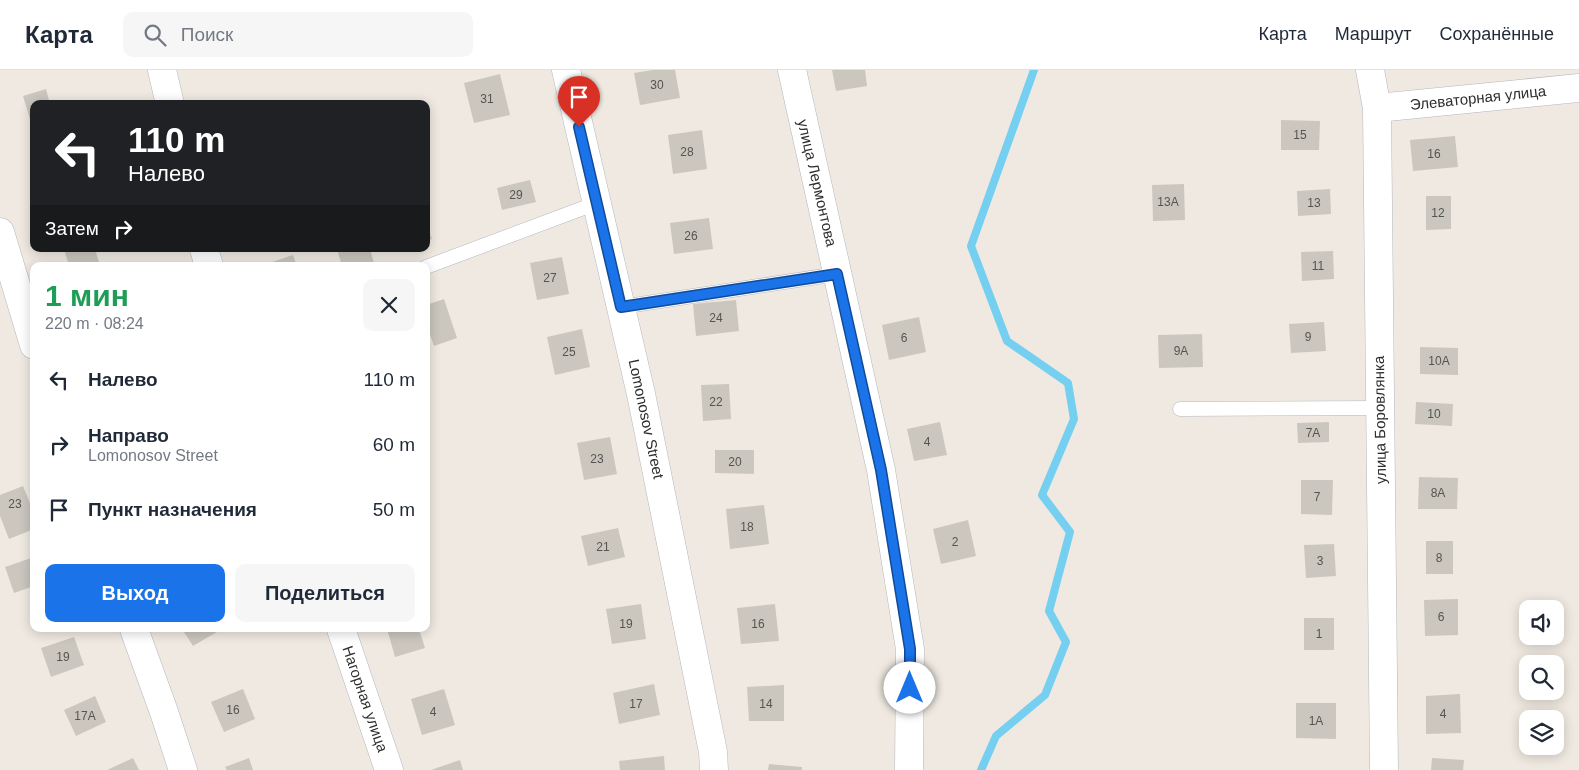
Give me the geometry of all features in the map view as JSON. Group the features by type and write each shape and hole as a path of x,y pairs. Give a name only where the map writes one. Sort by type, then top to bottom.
{"street":[{"path":"162,70 169,100"},
{"name":"Lomonosov Street","path":"566,70 641,394 713,752 714,770"},
{"name":"улица Лермонтова","path":"792,70 881,470 910,649 909,770"},
{"name":"улица Боровлянка","path":"1370,70 1377,108 1384,770"},
{"name":"Элеваторная улица","path":"1377,108 1579,88"},
{"path":"0,232 30,331"},
{"path":"135,632 183,770"},
{"name":"Нагорная улица","path":"342,632 389,770"}],"lane":[{"path":"430,266 597,203"},
{"path":"621,307 837,274"},
{"path":"1180,409 1380,408"}],"building":[{"path":"653,70 675,70 680,98 640,105 634,73"},
{"path":"832,70 865,70 867,86 836,91"},
{"path":"500,74 510,115 474,123 464,83"},
{"path":"46,89 49,100 30,100 30,119 23,96"},
{"path":"1281,120 1320,121 1319,150 1281,150"},
{"path":"702,130 707,169 673,174 668,135"},
{"path":"1455,136 1458,167 1413,171 1410,140"},
{"path":"530,180 536,202 502,210 497,188"},
{"path":"1184,184 1185,220 1153,221 1152,185"},
{"path":"1330,189 1331,214 1298,216 1297,191"},
{"path":"1426,196 1451,196 1451,229 1426,230"},
{"path":"709,218 713,249 674,254 670,223"},
{"path":"1333,251 1334,279 1302,281 1301,252"},
{"path":"65,252 96,252 99,262 68,262"},
{"path":"338,252 371,252 374,262 341,262"},
{"path":"293,255 296,262 272,262"},
{"path":"562,257 569,294 537,300 530,263"},
{"path":"444,299 457,338 434,346 430,334 430,304"},
{"path":"736,300 739,331 696,336 693,304"},
{"path":"919,317 926,352 889,360 882,325"},
{"path":"1324,322 1326,351 1291,353 1289,324"},
{"path":"582,329 590,367 555,375 547,337"},
{"path":"1202,334 1203,367 1159,368 1158,335"},
{"path":"1420,347 1458,348 1458,375 1420,374"},
{"path":"729,384 731,419 703,421 701,385"},
{"path":"1416,402 1453,404 1452,426 1415,424"},
{"path":"940,422 947,455 914,461 907,429"},
{"path":"1329,422 1329,442 1298,443 1297,423"},
{"path":"610,437 617,474 584,480 577,443"},
{"path":"715,450 754,450 754,474 715,473"},
{"path":"1419,477 1458,478 1457,509 1418,509"},
{"path":"1301,480 1333,480 1332,515 1301,514"},
{"path":"23,486 30,503 30,531 9,539 0,516 0,495"},
{"path":"764,505 769,544 730,549 726,509"},
{"path":"968,520 976,556 941,564 933,529"},
{"path":"618,528 625,557 588,566 581,536"},
{"path":"1426,541 1453,541 1453,574 1426,574"},
{"path":"1334,544 1336,576 1306,578 1304,545"},
{"path":"30,558 30,587 14,593 5,567"},
{"path":"1458,599 1458,635 1425,636 1424,600"},
{"path":"641,604 646,639 612,644 606,609"},
{"path":"775,604 779,641 741,644 737,608"},
{"path":"1304,618 1334,618 1334,650 1304,650"},
{"path":"184,632 217,632 193,646"},
{"path":"388,632 420,632 425,648 395,657"},
{"path":"74,637 84,665 51,677 41,648"},
{"path":"654,684 660,715 619,724 613,693"},
{"path":"784,685 784,721 749,721 747,687"},
{"path":"243,689 255,719 224,732 211,702"},
{"path":"444,689 455,725 422,735 411,699"},
{"path":"1460,694 1461,733 1426,734 1426,696"},
{"path":"95,696 106,722 76,736 64,710"},
{"path":"1296,703 1336,703 1336,739 1296,738"},
{"path":"664,756 665,770 620,770 619,761"},
{"path":"133,758 139,770 107,770"},
{"path":"249,758 253,770 227,770 225,767"},
{"path":"1432,758 1464,760 1463,770 1431,770"},
{"path":"460,760 463,770 431,770"},
{"path":"769,764 802,767 802,770 768,770"}],"waterway":[{"path":"981,770 996,736 1045,695 1066,642 1049,611 1070,532 1042,495 1074,419 1068,383 1007,341 971,246 1034,70"}],"route":[{"path":"579,127 621,307 837,274 881,470 910,649 910,688"}]}
